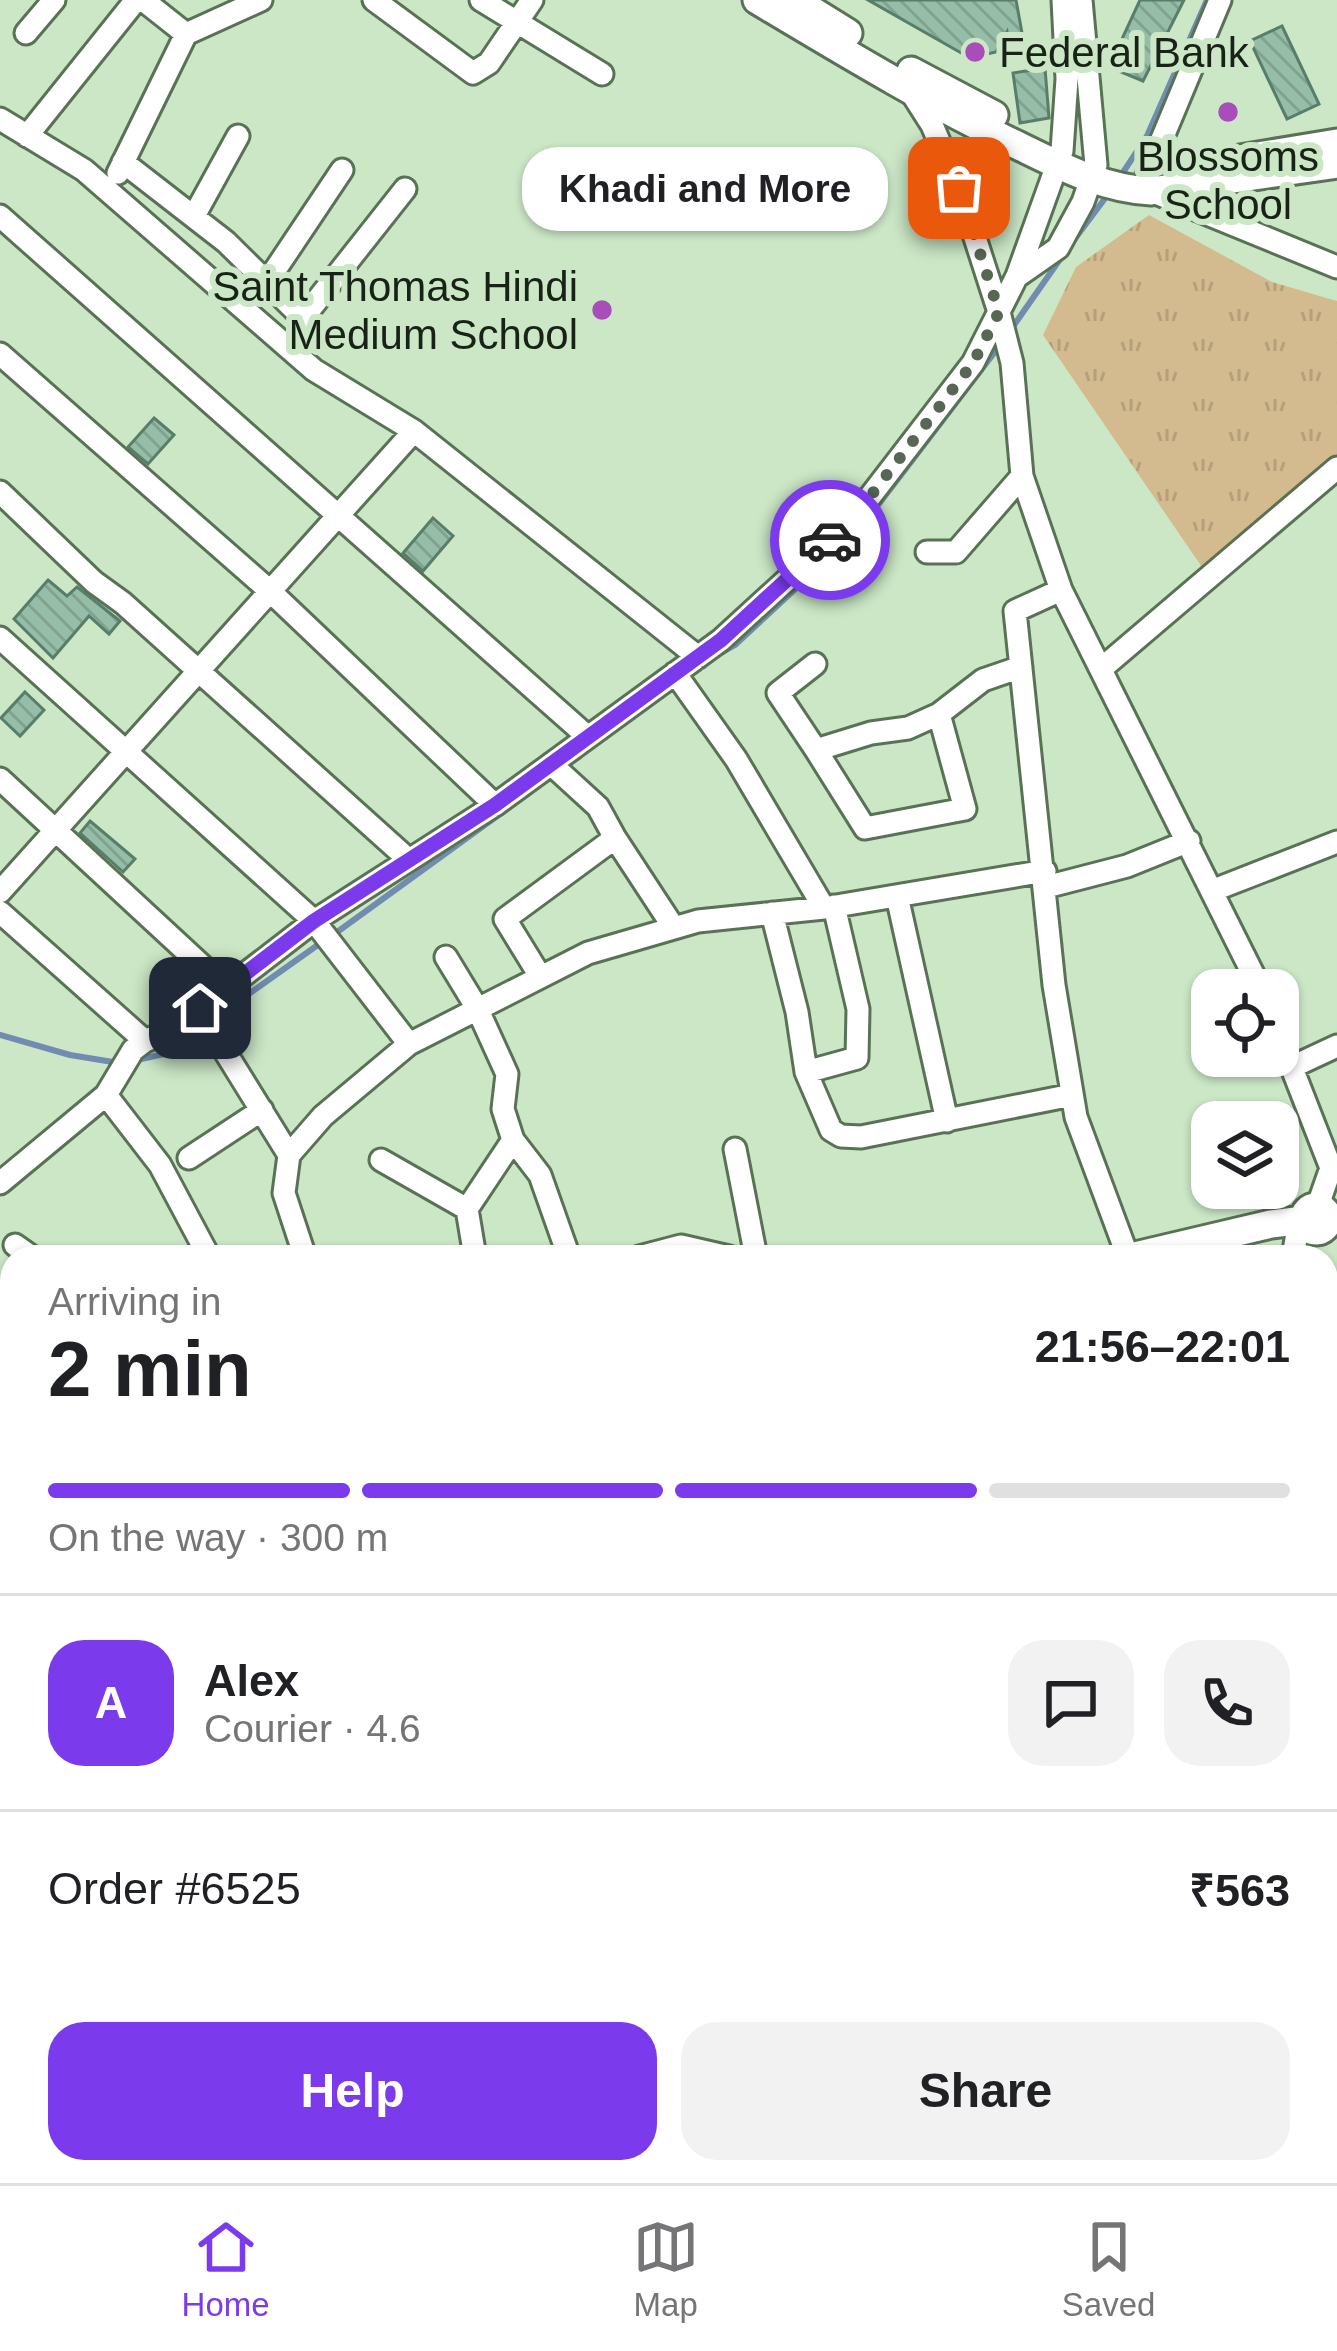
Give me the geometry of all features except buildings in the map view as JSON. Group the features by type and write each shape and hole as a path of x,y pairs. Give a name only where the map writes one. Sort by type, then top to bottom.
{"main road":[{"path":"758,0 911,92 1059,158 1120,178 1337,164"},
{"path":"795,0 1059,158"},
{"path":"1120,178 1337,142"},
{"path":"1181,1245 1321,1215"}],"street":[{"path":"26,32 55,0"},
{"path":"27,136 139,0 186,34"},
{"path":"108,192 186,34 261,0"},
{"path":"374,0 473,73 489,63 532,0"},
{"path":"481,0 602,74"},
{"path":"0,1183 111,1087 139,1045 175,1028 314,921 680,679 698,657 852,520 973,363 1017,276 1059,158 1067,79 1063,0"},
{"path":"1082,0 1120,178"},
{"path":"1017,276 1058,248 1083,202 1120,178 1220,0"},
{"path":"911,92 932,125 959,188 999,312 1012,363 1022,476 1060,590 1252,969"},
{"path":"0,119 83,170 314,370 414,431 698,657"},
{"path":"194,216 238,136"},
{"path":"123,162 194,216 303,318 404,189"},
{"path":"266,282 342,170"},
{"path":"1120,178 1337,267"},
{"path":"0,215 588,737"},
{"path":"0,354 271,592 495,805"},
{"path":"0,892 414,431"},
{"path":"1101,669 1337,468"},
{"path":"927,551 956,552 1022,476"},
{"path":"0,492 94,582 409,860"},
{"path":"1060,590 1015,611 1054,985 1072,1095 1076,1117 1125,1245"},
{"path":"0,638 314,921 409,1044"},
{"path":"815,664 778,693 865,828 965,809 938,714"},
{"path":"816,750 871,733 908,728 938,714 983,680 1021,667"},
{"path":"680,679 829,907 858,1010 856,1058 806,1072"},
{"path":"551,764 598,807 674,928"},
{"path":"0,779 226,988"},
{"path":"540,976 506,919 615,838"},
{"path":"300,1245 284,1193 289,1156 323,1116 409,1044 588,953 674,928 1127,866 1189,841"},
{"path":"1214,890 1337,842"},
{"path":"897,896 947,1121"},
{"path":"0,912 139,1045"},
{"path":"772,913 797,1012 806,1072 831,1130 861,1137 1072,1095"},
{"path":"446,957 477,1008 507,1074 502,1109 513,1140 540,1175 564,1245"},
{"path":"1299,1064 1337,1046"},
{"path":"224,1050 289,1156"},
{"path":"1296,1077 1331,1168 1321,1215 1301,1245"},
{"path":"111,1087 203,1245"},
{"path":"189,1157 262,1110"},
{"path":"474,1245 467,1209 513,1140"},
{"path":"734,1149 754,1245"},
{"path":"381,1160 467,1209"}],"green space":[{"path":"1149,215 1272,282 1337,301 1337,458 1206,573 1043,335 1076,267"}],"waterway":[{"path":"1120,177 1147,136 1207,0"},
{"path":"1074,240 1109,193"},
{"path":"1012,328 1063,255"},
{"path":"716,656 735,645 859,530 1001,344"},
{"path":"333,935 580,756"},
{"path":"132,1061 164,1054 322,942"},
{"path":"0,1035 119,1063"}],"way so far":[{"path":"830,540 852,520 973,363 999,312 959,188"}],"place":[{"name":"Federal Bank","path":"975,52"},
{"name":"Blossoms School","path":"1228,112"},
{"name":"Khadi and More","path":"959,188"},
{"name":"Saint Thomas Hindi Medium School","path":"602,310"}],"route":[{"path":"200,1008 314,921 495,805 721,640 830,540"}]}
